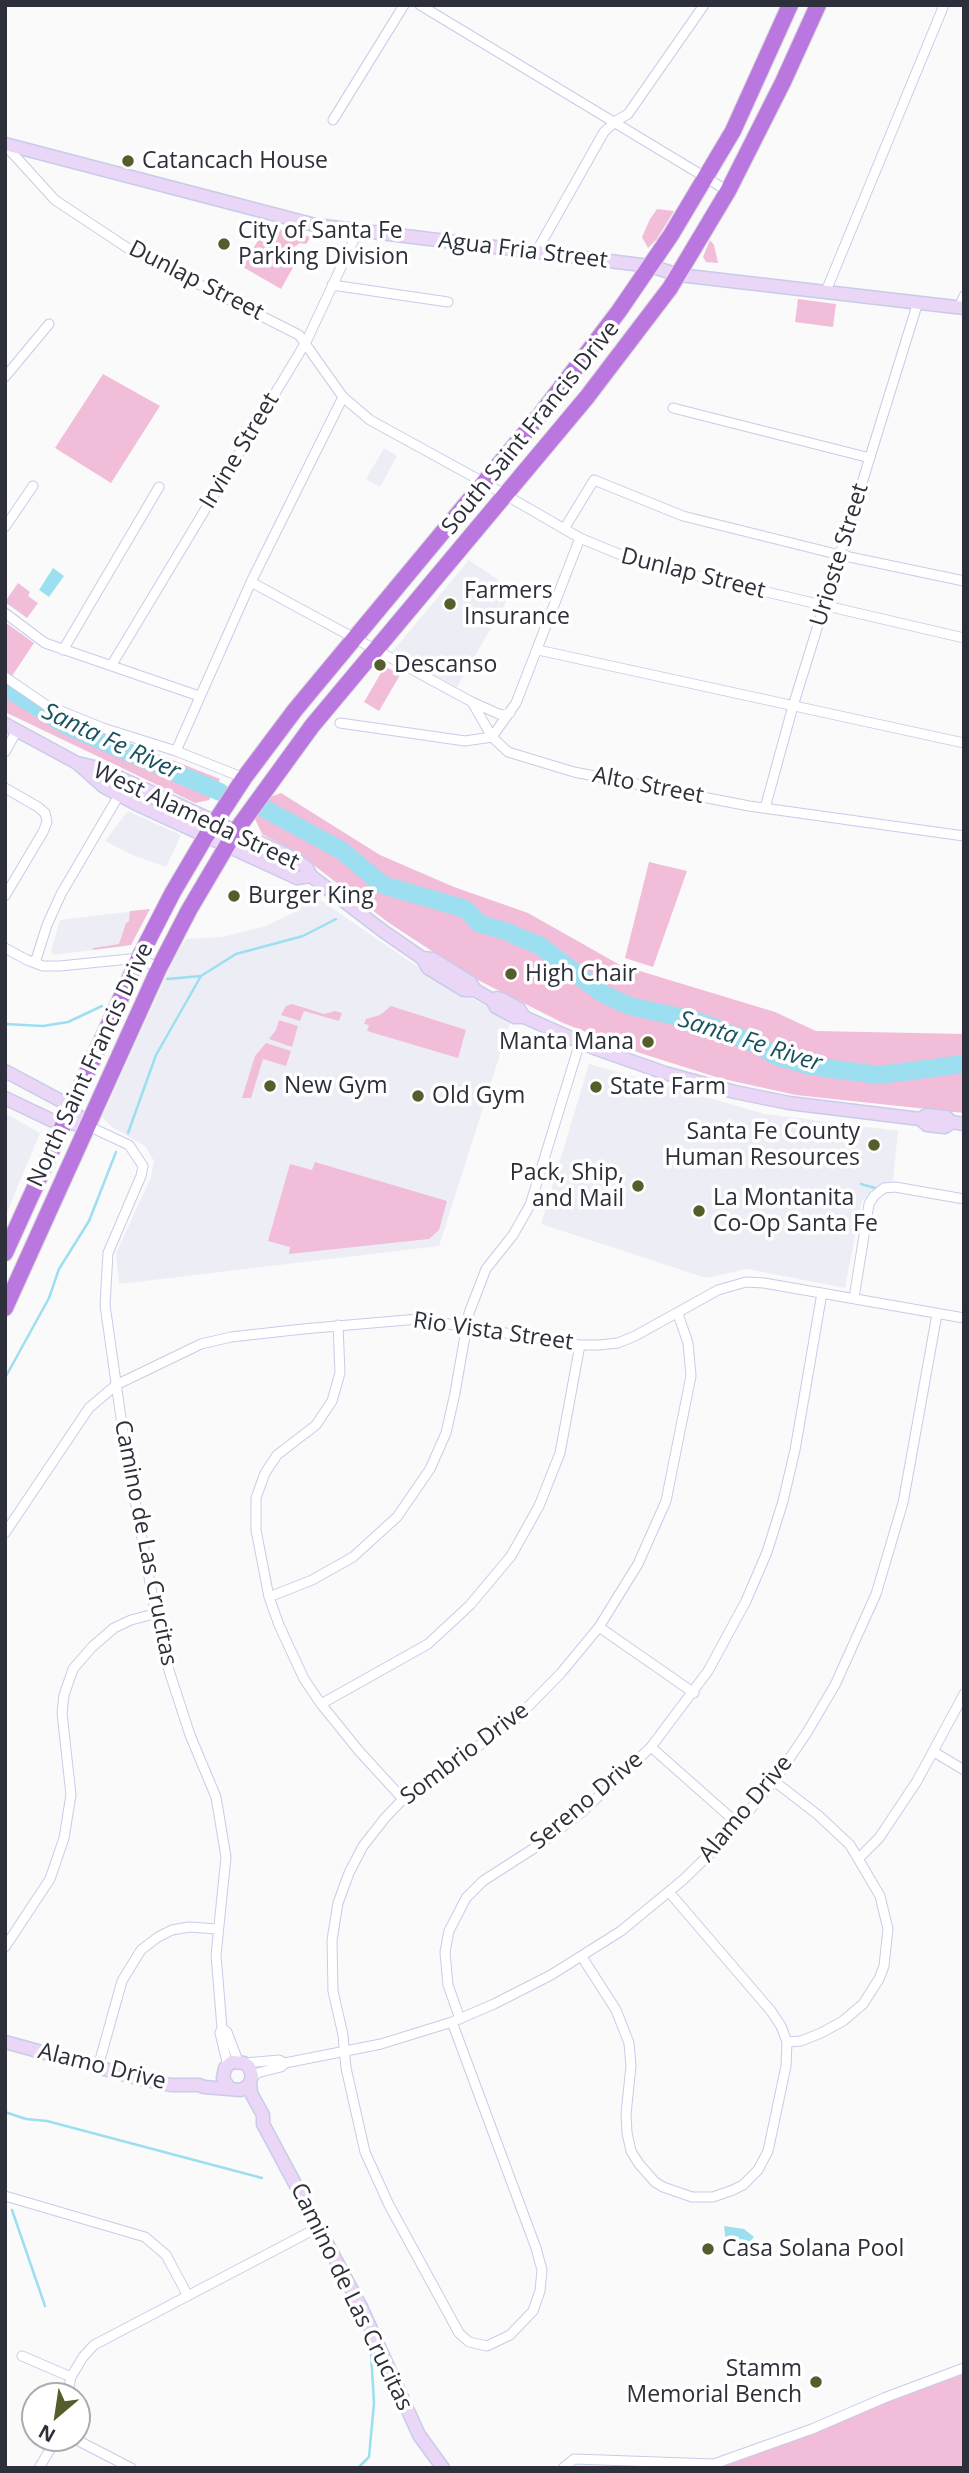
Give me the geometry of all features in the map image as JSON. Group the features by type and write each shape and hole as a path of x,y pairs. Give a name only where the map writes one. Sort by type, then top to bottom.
{"highway":[{"name":"South Saint Francis Drive","path":"211,829 286,721 540,415 650,266 733,131 790,5"},
{"name":"South Saint Francis Drive","path":"231,839 285,760 610,369 679,275 728,191 818,5"},
{"name":"North Saint Francis Drive","path":"5,1253 139,958 173,892 211,829"},
{"name":"North Saint Francis Drive","path":"5,1308 94,1129 159,968 231,839"}],"street":[{"path":"333,120 404,5"},
{"path":"421,5 432,8 728,191"},
{"path":"535,254 604,132 628,114 704,5"},
{"path":"826,291 944,5"},
{"name":"Agua Fria Street","path":"5,145 295,220 358,231 650,266 679,275 918,302 962,304"},
{"name":"Dunlap Street","path":"5,145 55,200 129,249 285,326 306,342 343,397 370,420 580,538 638,562 964,638"},
{"name":"Irvine Street","path":"111,666 306,342 358,231"},
{"path":"332,285 448,302"},
{"name":"Urioste Street","path":"765,808 793,706 918,302"},
{"path":"5,377 49,324"},
{"path":"176,751 251,583 343,397"},
{"path":"673,408 870,458"},
{"path":"564,529 594,480 683,516 840,555 964,581"},
{"path":"5,527 33,486"},
{"path":"63,650 159,488"},
{"path":"340,723 465,741 492,737 510,713 538,650 580,538"},
{"path":"251,583 472,702 501,715 510,713"},
{"path":"5,613 45,643 199,696"},
{"path":"538,650 964,743"},
{"path":"5,677 46,705 244,778"},
{"path":"472,702 492,737"},
{"path":"5,752 11,727"},
{"name":"West Alameda Street","path":"11,727 77,763 100,768 297,878 311,876 422,958 428,968 464,990 475,990 492,1000 498,1009 515,1017 524,1017 580,1042 665,1073 735,1092 806,1106 920,1119 927,1125 944,1127 958,1123"},
{"name":"Alto Street","path":"492,737 509,752 574,772 765,808 964,836"},
{"name":"West Alameda Street","path":"77,763 92,779 119,795 211,829"},
{"path":"5,788 38,807 45,813 47,822 44,832 5,896"},
{"path":"35,963 50,917 61,894 119,795"},
{"path":"5,947 35,963 60,966 139,958 159,968"},
{"path":"269,1597 312,1580 353,1557 397,1517 430,1469 446,1433 469,1313 486,1269 513,1235 530,1205 580,1042"},
{"path":"5,1071 68,1115 129,1145 143,1166 111,1243 106,1269 106,1305 116,1385"},
{"path":"5,1098 47,1119 68,1115"},
{"path":"854,1298 869,1204 874,1196 884,1188 895,1187 964,1199"},
{"name":"Rio Vista Street","path":"5,1532 89,1408 116,1385 201,1343 338,1325 418,1319 580,1345 618,1343 678,1314 718,1290 746,1282 964,1318"},
{"name":"Sereno Drive","path":"436,2291 464,2339 475,2345 487,2346 510,2335 526,2320 537,2301 542,2280 540,2259 456,2021 445,1952 454,1919 466,1898 483,1881 539,1845 582,1812 651,1747 694,1693 729,1637 747,1601 776,1527 795,1450 822,1293"},
{"name":"Sombrio Drive","path":"436,2291 386,2198 365,2152 348,2082 343,2035 332,1979 332,1940 338,1903 363,1846 403,1799 514,1721 561,1673 600,1627 638,1564 666,1500 692,1367 688,1343 678,1314"},
{"name":"Alamo Drive","path":"251,2081 257,2073 278,2068 285,2063 389,2042 456,2021 528,1987 582,1957 621,1931 669,1892 738,1824 774,1781 828,1697 881,1580 903,1503 937,1314"},
{"path":"338,1325 340,1373 332,1401 316,1425 277,1455 265,1473 257,1492 256,1530 269,1597 304,1679 359,1751 403,1799"},
{"path":"321,1704 428,1644 470,1605 512,1556 539,1506 560,1453 580,1345"},
{"name":"Camino de Las Crucitas","path":"116,1385 162,1649 186,1723 216,1797 226,1857 217,1928 216,1967 222,2028 220,2033 226,2059 224,2069"},
{"path":"5,1947 50,1879 64,1838 71,1795 62,1713 64,1695 73,1669 92,1647 114,1628 155,1614"},
{"path":"600,1627 694,1693"},
{"path":"859,1858 889,1824 934,1752 964,1694"},
{"path":"651,1747 738,1824"},
{"path":"934,1752 964,1770"},
{"path":"774,1781 834,1829 859,1858 880,1896 887,1918 887,1952 879,1979 863,2004 843,2021 821,2033 787,2042"},
{"path":"582,1957 616,2010 625,2031 631,2066 626,2114 628,2142 635,2157 655,2182 681,2194 703,2198 733,2190 751,2178 764,2161 771,2141 786,2066 787,2042 777,2019 669,1892"},
{"path":"98,2067 122,1981 141,1950 172,1930 189,1927 217,1928"},
{"name":"Camino de Las Crucitas","path":"222,2028 227,2032 241,2062"},
{"name":"Alamo Drive","path":"5,2042 162,2084 232,2089"},
{"name":"Alamo Drive","path":"241,2062 276,2060 285,2063"},
{"path":"241,2062 250,2070 251,2081 244,2088 232,2089 224,2081 224,2069 230,2063 241,2062"},
{"name":"Alamo Drive","path":"200,2085 224,2069"},
{"name":"Camino de Las Crucitas","path":"251,2081 251,2093 263,2115 263,2123"},
{"name":"Camino de Las Crucitas","path":"232,2089 263,2123 370,2325 419,2435 443,2468"},
{"path":"5,2196 145,2237 166,2255 188,2296"},
{"path":"70,2382 83,2357 94,2345 319,2227"},
{"path":"22,2356 71,2377"},
{"path":"563,2468 574,2459 714,2464 812,2429 964,2368"},
{"path":"91,2447 131,2468"},
{"path":"39,2468 49,2452"}],"shaded area":[{"path":"657,209 674,211 657,239 648,248 642,237"},
{"path":"263,225 311,237 306,244 300,243 291,249 300,255 281,289 243,267 262,233"},
{"path":"710,240 714,245 718,263 706,262 703,257"},
{"path":"798,299 836,304 833,327 795,322"},
{"path":"103,374 160,406 111,483 55,448"},
{"path":"384,448 397,456 380,487 366,479"},
{"path":"469,560 513,590 457,687 392,652"},
{"path":"18,583 30,592 28,596 38,603 27,618 5,602"},
{"path":"5,622 34,643 12,676 5,671"},
{"path":"385,666 400,675 379,711 364,702"},
{"path":"5,683 46,710 220,779 209,800 195,803 5,712"},
{"path":"281,793 380,855 454,887 528,913 620,965 775,1012 816,1031 964,1034 964,1113 796,1095 719,1078 640,1053 563,1023 470,976 389,923 298,853 262,834 255,819 270,797"},
{"path":"128,811 181,835 166,867 130,854 105,841"},
{"path":"649,862 687,871 653,967 625,958"},
{"path":"306,896 316,897 424,971 511,1020 439,1246 119,1284 116,1253 151,1177 154,1161 145,1146 112,1127 102,1117 176,954 186,939 223,937 265,926 291,914"},
{"path":"150,909 131,945 93,950 119,944 129,921 130,911"},
{"path":"144,910 126,946 53,955 51,951 60,920"},
{"path":"292,1004 324,1014 335,1011 342,1013 339,1021 304,1011 300,1021 281,1015 286,1006"},
{"path":"391,1006 466,1030 458,1058 367,1031 369,1025 364,1024 366,1019 380,1015"},
{"path":"279,1020 298,1026 292,1047 269,1039"},
{"path":"266,1043 291,1051 286,1066 263,1059 251,1098 242,1098 255,1056"},
{"path":"589,1064 765,1114 898,1131 893,1180 862,1201 845,1288 747,1269 706,1278 541,1224"},
{"path":"5,1113 40,1133 5,1217"},
{"path":"315,1162 447,1201 439,1230 429,1239 289,1254 290,1247 268,1241 290,1164 312,1170"},
{"path":"964,2374 964,2468 657,2468 728,2459"}],"water":[{"path":"53,568 64,576 49,597 39,590"},
{"path":"724,2226 744,2229 754,2237 749,2243 741,2239 726,2243"}],"waterway":[{"name":"Santa Fe River","path":"5,687 65,725 220,792"},
{"name":"Santa Fe River","path":"263,808 341,850 383,885 462,908 478,923 511,933"},
{"path":"128,1133 156,1055 201,976 236,954 303,936 336,919"},
{"name":"Santa Fe River","path":"516,936 539,945 603,994 630,1006 697,1021 759,1045 776,1056 810,1066 879,1075 964,1064"},
{"path":"167,979 201,976"},
{"path":"5,1024 43,1026 68,1022 102,1006"},
{"path":"5,1378 49,1298 59,1269 89,1221 116,1152"},
{"path":"861,1184 875,1188"},
{"path":"5,2112 262,2178"},
{"path":"12,2210 45,2306"},
{"path":"358,2468 369,2457 374,2403 371,2353"}],"place":[{"name":"Catancach House","path":"128,161"},
{"name":"City of Santa Fe Parking Division","path":"224,244"},
{"name":"Farmers Insurance","path":"450,604"},
{"name":"Descanso","path":"380,665"},
{"name":"Burger King","path":"234,896"},
{"name":"High Chair","path":"511,974"},
{"name":"Manta Mana","path":"648,1042"},
{"name":"New Gym","path":"270,1086"},
{"name":"State Farm","path":"596,1087"},
{"name":"Old Gym","path":"418,1096"},
{"name":"Santa Fe County Human Resources","path":"874,1145"},
{"name":"Pack, Ship, and Mail","path":"638,1186"},
{"name":"La Montanita Co-Op Santa Fe","path":"699,1211"},
{"name":"Casa Solana Pool","path":"708,2249"},
{"name":"Stamm Memorial Bench","path":"816,2382"}]}
